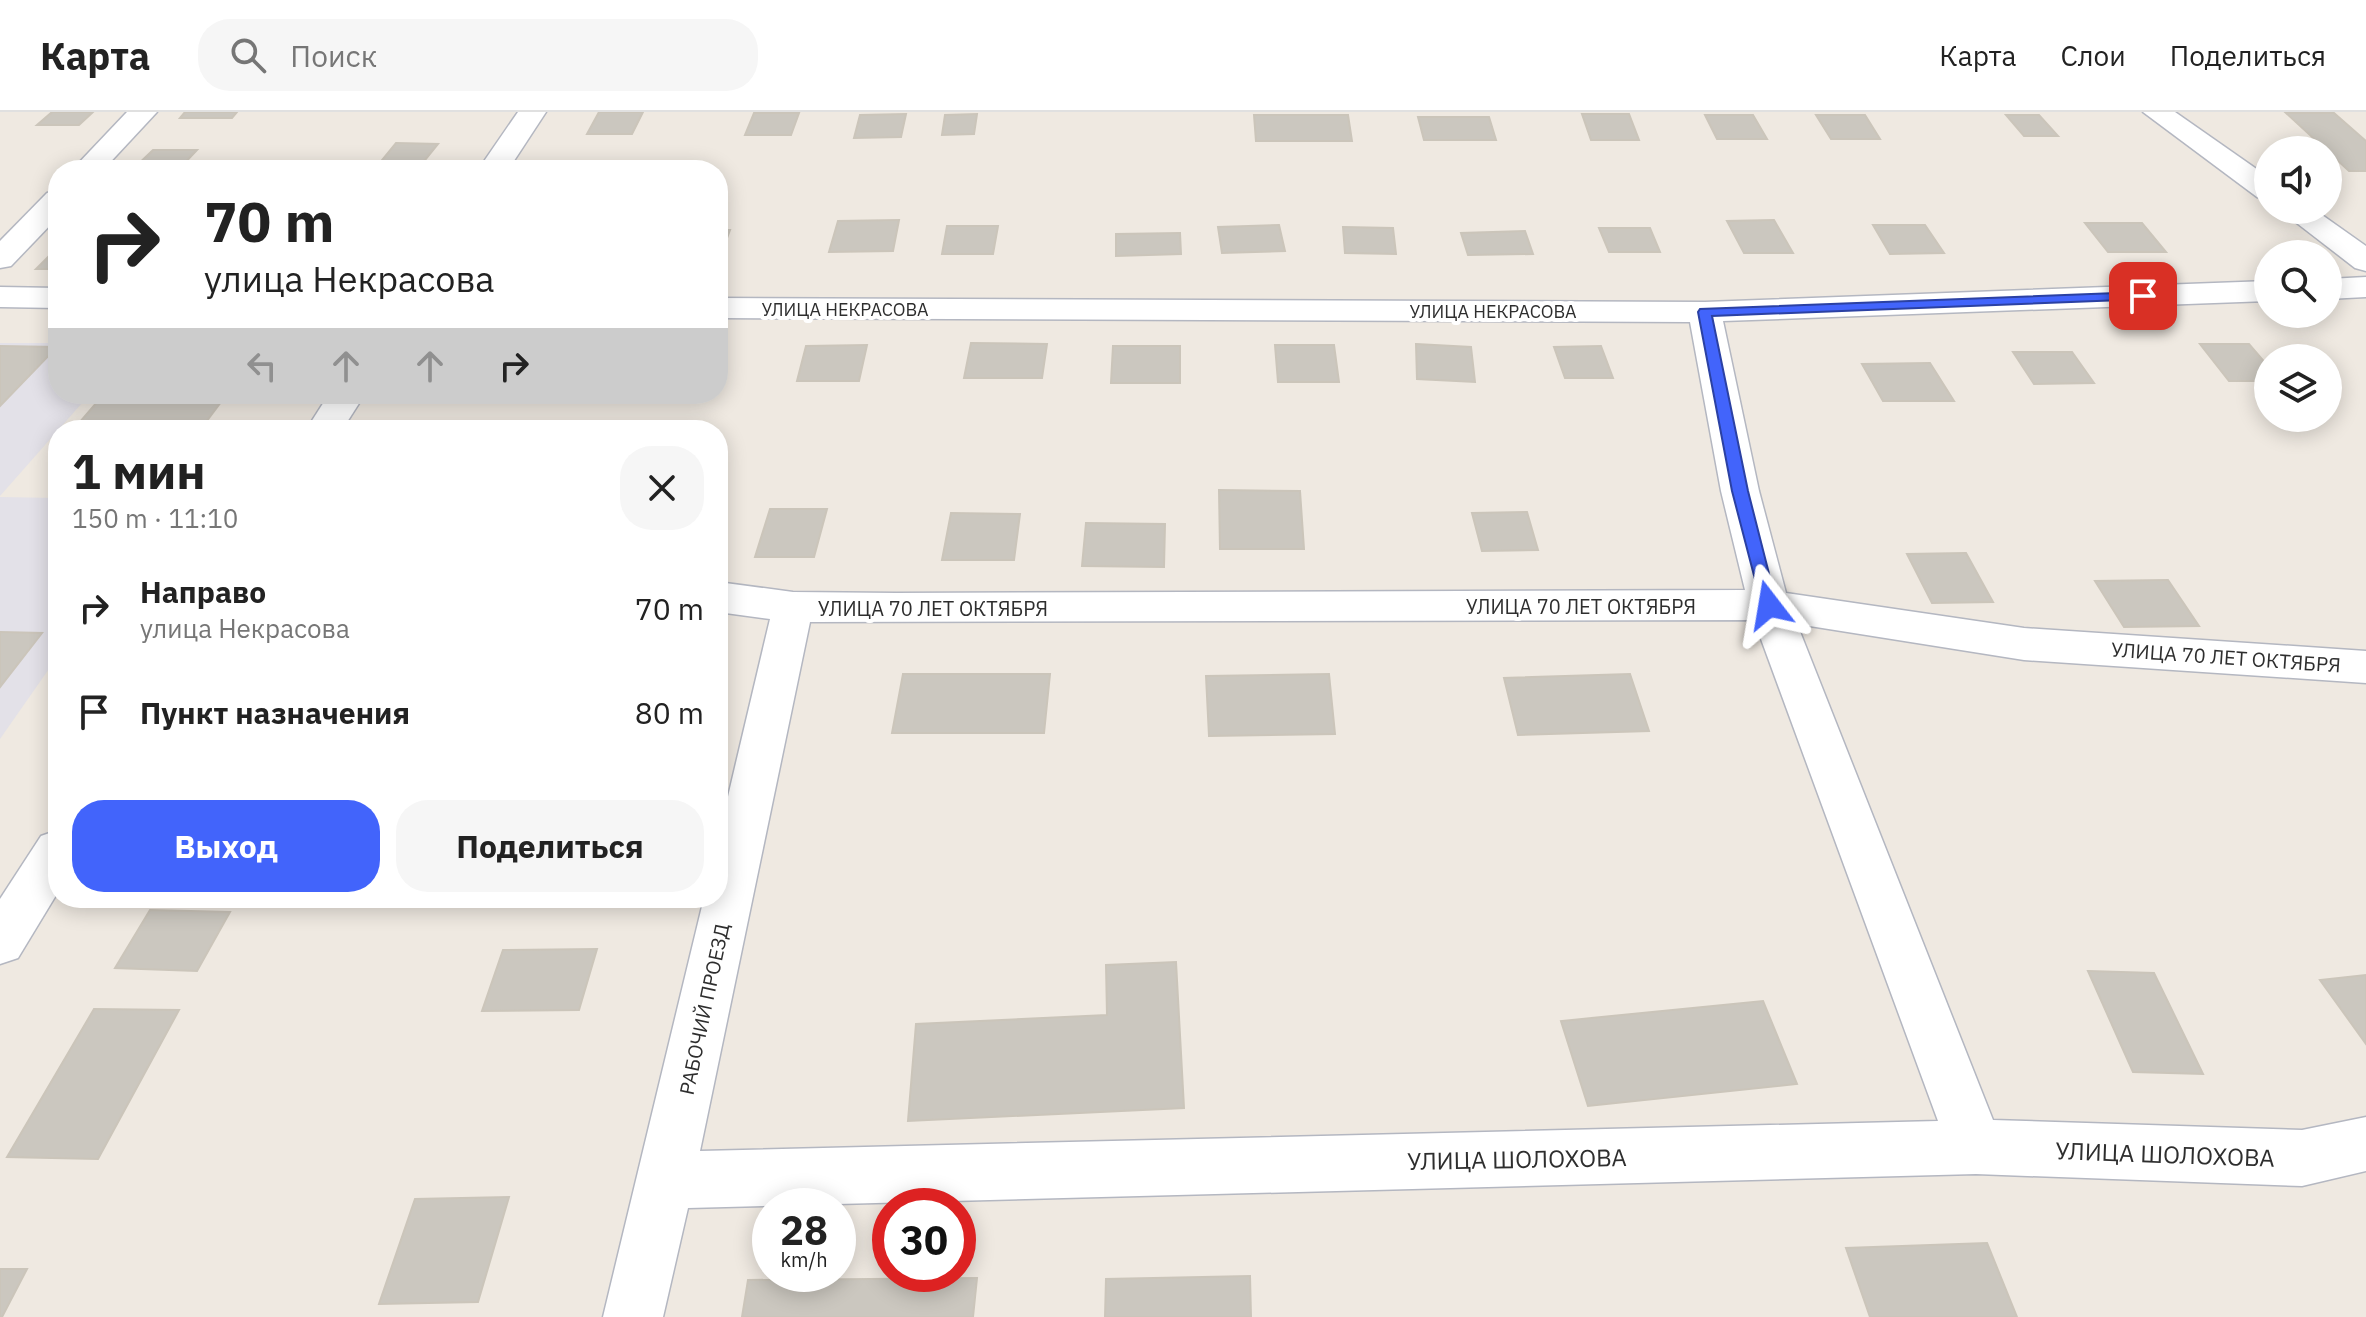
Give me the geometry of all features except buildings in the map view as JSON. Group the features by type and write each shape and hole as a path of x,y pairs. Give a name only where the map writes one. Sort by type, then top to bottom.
{"street":[{"path":"97,160 143,112"},
{"path":"500,160 532,112"},
{"path":"2157,112 2254,181"},
{"path":"0,259 48,209"},
{"path":"2314,224 2366,261"},
{"path":"2342,288 2366,287"},
{"name":"УЛИЦА НЕКРАСОВА","path":"728,308 1705,312 2254,292"},
{"path":"0,297 48,298"},
{"path":"1705,312 1740,491 1769,605 1976,1147"},
{"name":"УЛИЦА 70 ЛЕТ ОКТЯБРЯ","path":"728,598 793,607 1138,609 1769,605 2024,644 2366,667"},
{"name":"РАБОЧИЙ ПРОЕЗД","path":"728,900 793,607"},
{"path":"0,942 48,866"},
{"name":"РАБОЧИЙ ПРОЕЗД","path":"633,1317 726,908"},
{"name":"УЛИЦА ШОЛОХОВА","path":"666,1180 1976,1147 2302,1158 2366,1144"}],"shaded area":[{"path":"0,343 48,343 48,404 81,404 67,420 48,420 48,442 0,496"},
{"path":"0,497 48,498 48,670 0,739"}],"route":[{"path":"1769,605 1740,491 1705,312 2143,296"}]}
